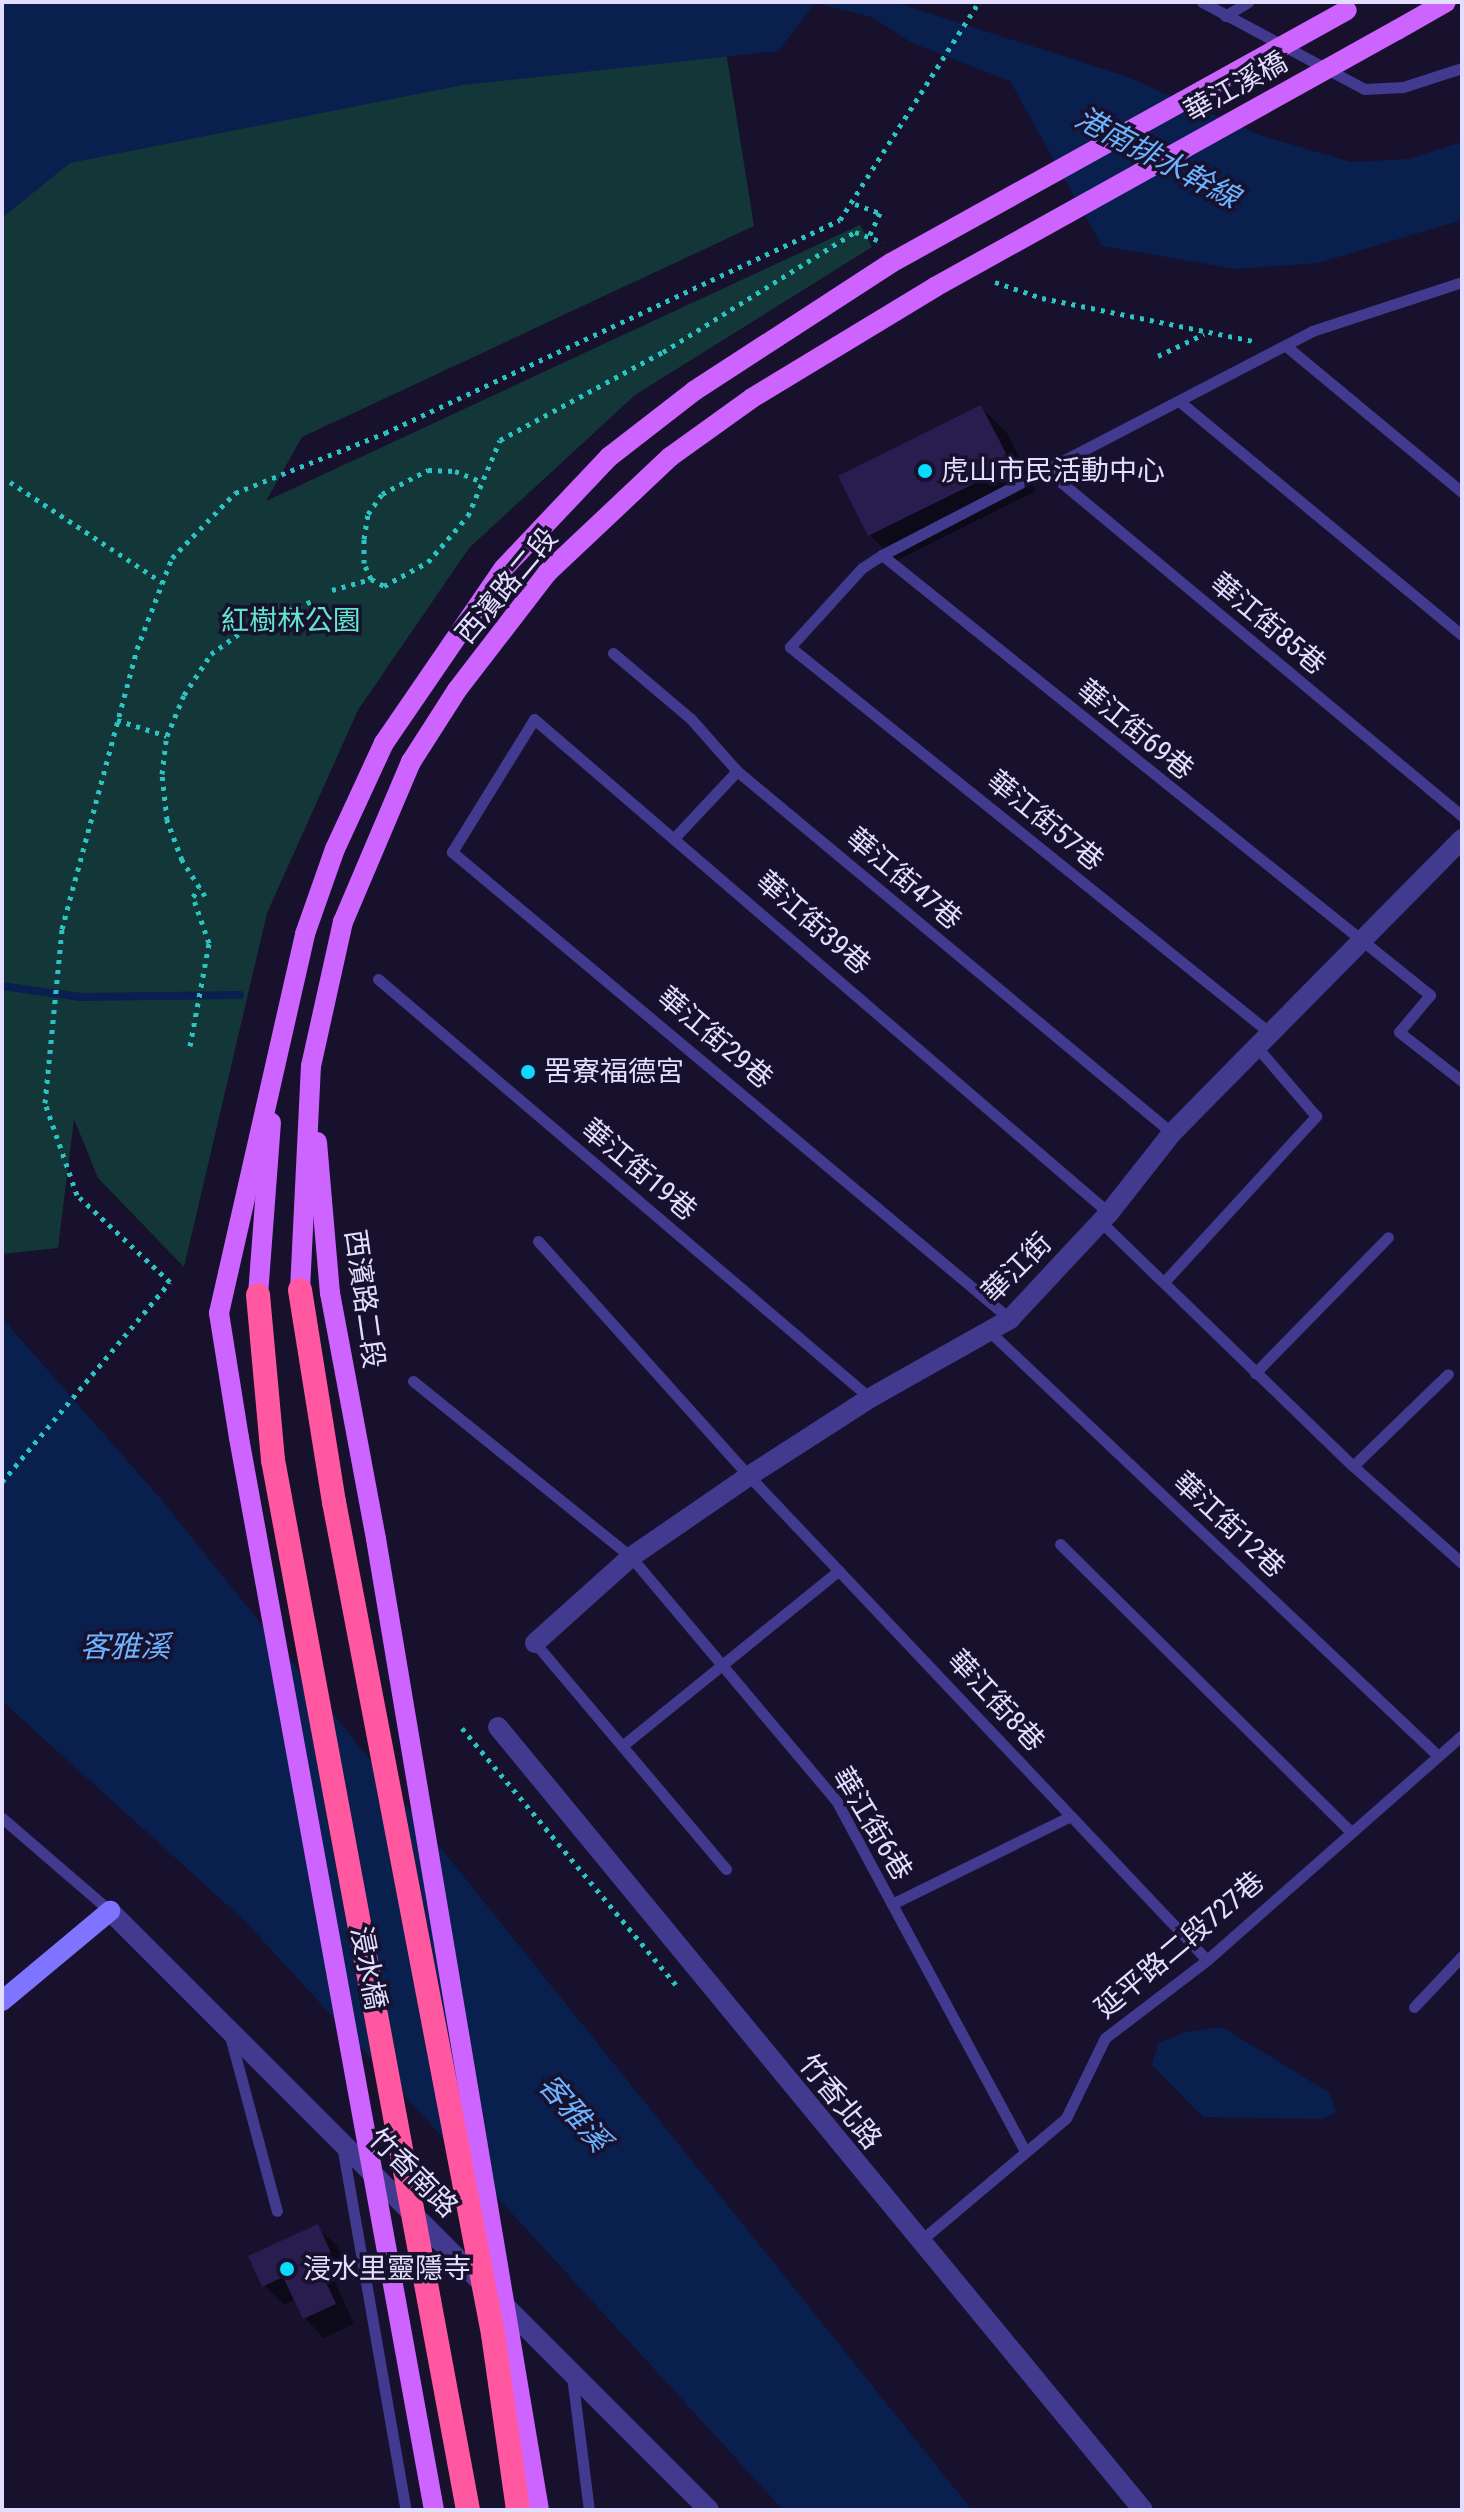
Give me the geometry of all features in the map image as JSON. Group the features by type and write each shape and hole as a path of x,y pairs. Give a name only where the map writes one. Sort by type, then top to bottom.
{"highway":[{"name":"浸水橋","path":"300,1290 334,1502 493,2334 518,2510"},
{"name":"浸水橋","path":"258,1295 273,1460 468,2510"}],"main road":[{"name":"華江溪橋","path":"935,287 1446,2"},
{"name":"華江溪橋","path":"891,263 1354,6"},
{"name":"西濱路二段","path":"239,1438 219,1313 305,934 335,849 384,743 504,568 621,448 694,391 891,263"},
{"name":"西濱路二段","path":"300,1290 311,1066 343,922 411,762 457,690 547,573 670,457 752,398 935,287"},
{"name":"西濱路二段","path":"258,1295 276,1051"},
{"name":"西濱路二段","path":"311,1066 330,1293 376,1539 539,2510"},
{"name":"浸水橋","path":"239,1438 434,2510"}],"street":[{"name":"華江街","path":"535,1643 631,1557 749,1476 870,1398 1010,1319 1105,1217 1172,1133 1462,839"},
{"name":"竹香北路","path":"498,1727 919,2243 1143,2510"},
{"path":"2,2001 110,1911"},
{"name":"竹香南路","path":"110,1911 709,2510"}],"lane":[{"path":"1202,2 1364,89 1403,87 1462,68"},
{"path":"1225,16 1248,2"},
{"path":"882,555 1312,331 1462,282"},
{"path":"1286,346 1462,492"},
{"path":"1179,401 1462,635"},
{"name":"華江街85巷","path":"1044,468 1462,816"},
{"name":"華江街57巷","path":"882,555 862,568 790,647 1263,1040 1316,1116 1165,1281"},
{"name":"華江街69巷","path":"882,555 1358,942 1430,995 1399,1032 1462,1081"},
{"name":"華江街47巷","path":"613,653 691,719 737,771 1172,1133"},
{"name":"華江街39巷","path":"498,779 534,719 676,836 1105,1217 1255,1373 1462,1563"},
{"path":"676,836 737,771"},
{"name":"華江街29巷","path":"498,779 452,852 1010,1319"},
{"name":"華江街19巷","path":"378,979 870,1398"},
{"path":"1255,1373 1388,1237"},
{"name":"華江街8巷","path":"538,1241 749,1476 1207,1960"},
{"name":"華江街12巷","path":"990,1332 1435,1753"},
{"path":"1353,1466 1448,1374"},
{"name":"華江街6巷","path":"413,1381 631,1557 837,1802 1024,2149"},
{"path":"1060,1544 1350,1831"},
{"path":"622,1746 839,1570"},
{"path":"535,1643 726,1869"},
{"name":"延平路二段727巷","path":"919,2243 1024,2149 1066,2118 1105,2038 1207,1960 1435,1753 1462,1735"},
{"path":"892,1904 1071,1816"},
{"path":"2,1818 110,1911"},
{"path":"1414,2007 1462,1956"},
{"path":"228,2027 277,2211"},
{"path":"341,2140 406,2510"},
{"path":"572,2371 589,2510"}],"path":[{"path":"2,1482 170,1282 77,1195 45,1103 62,929 117,720 172,558 235,493 385,433 840,220 855,204 979,2"},
{"path":"855,204 880,213 869,237"},
{"path":"1158,356 1205,333"},
{"path":"371,579 364,563 364,539 368,514 382,494 428,470 455,471 482,482"},
{"path":"10,482 163,583"},
{"path":"205,896 167,820 162,774 167,736 184,695 211,654 251,625 315,600"},
{"path":"117,720 167,736"},
{"path":"190,1046 209,943 193,897 199,888"}],"green space":[{"name":"紅樹林公園","path":"2,2 718,2 754,226 302,437 266,501 860,225 872,247 635,395 469,548 358,710 267,913 184,1267 98,1178 74,1119 58,1248 2,1254"}],"water":[{"name":"港南排水幹線","path":"2,2 894,2 1125,76 1262,136 1351,162 1408,159 1462,142 1462,220 1318,263 1236,269 1102,246 1010,81 912,43 872,17 815,3 778,51 463,85 70,163 2,218"},
{"name":"客雅溪","path":"2,1318 159,1497 972,2510 783,2510 246,1922 2,1701"},
{"path":"1222,2027 1330,2093 1336,2112 1323,2119 1203,2117 1152,2065 1158,2043 1186,2032"}],"building":[{"name":"虎山市民活動中心","path":"981,405 1012,465 868,536 838,476"},
{"name":"浸水里靈隱寺","path":"318,2224 331,2253 316,2260 336,2304 303,2319 283,2277 262,2287 248,2256"}],"waterway":[{"path":"2,986 80,997 240,995"}],"place":[{"name":"虎山市民活動中心","path":"925,471"},
{"name":"罟寮福德宮","path":"528,1072"},
{"name":"浸水里靈隱寺","path":"287,2269"}]}
